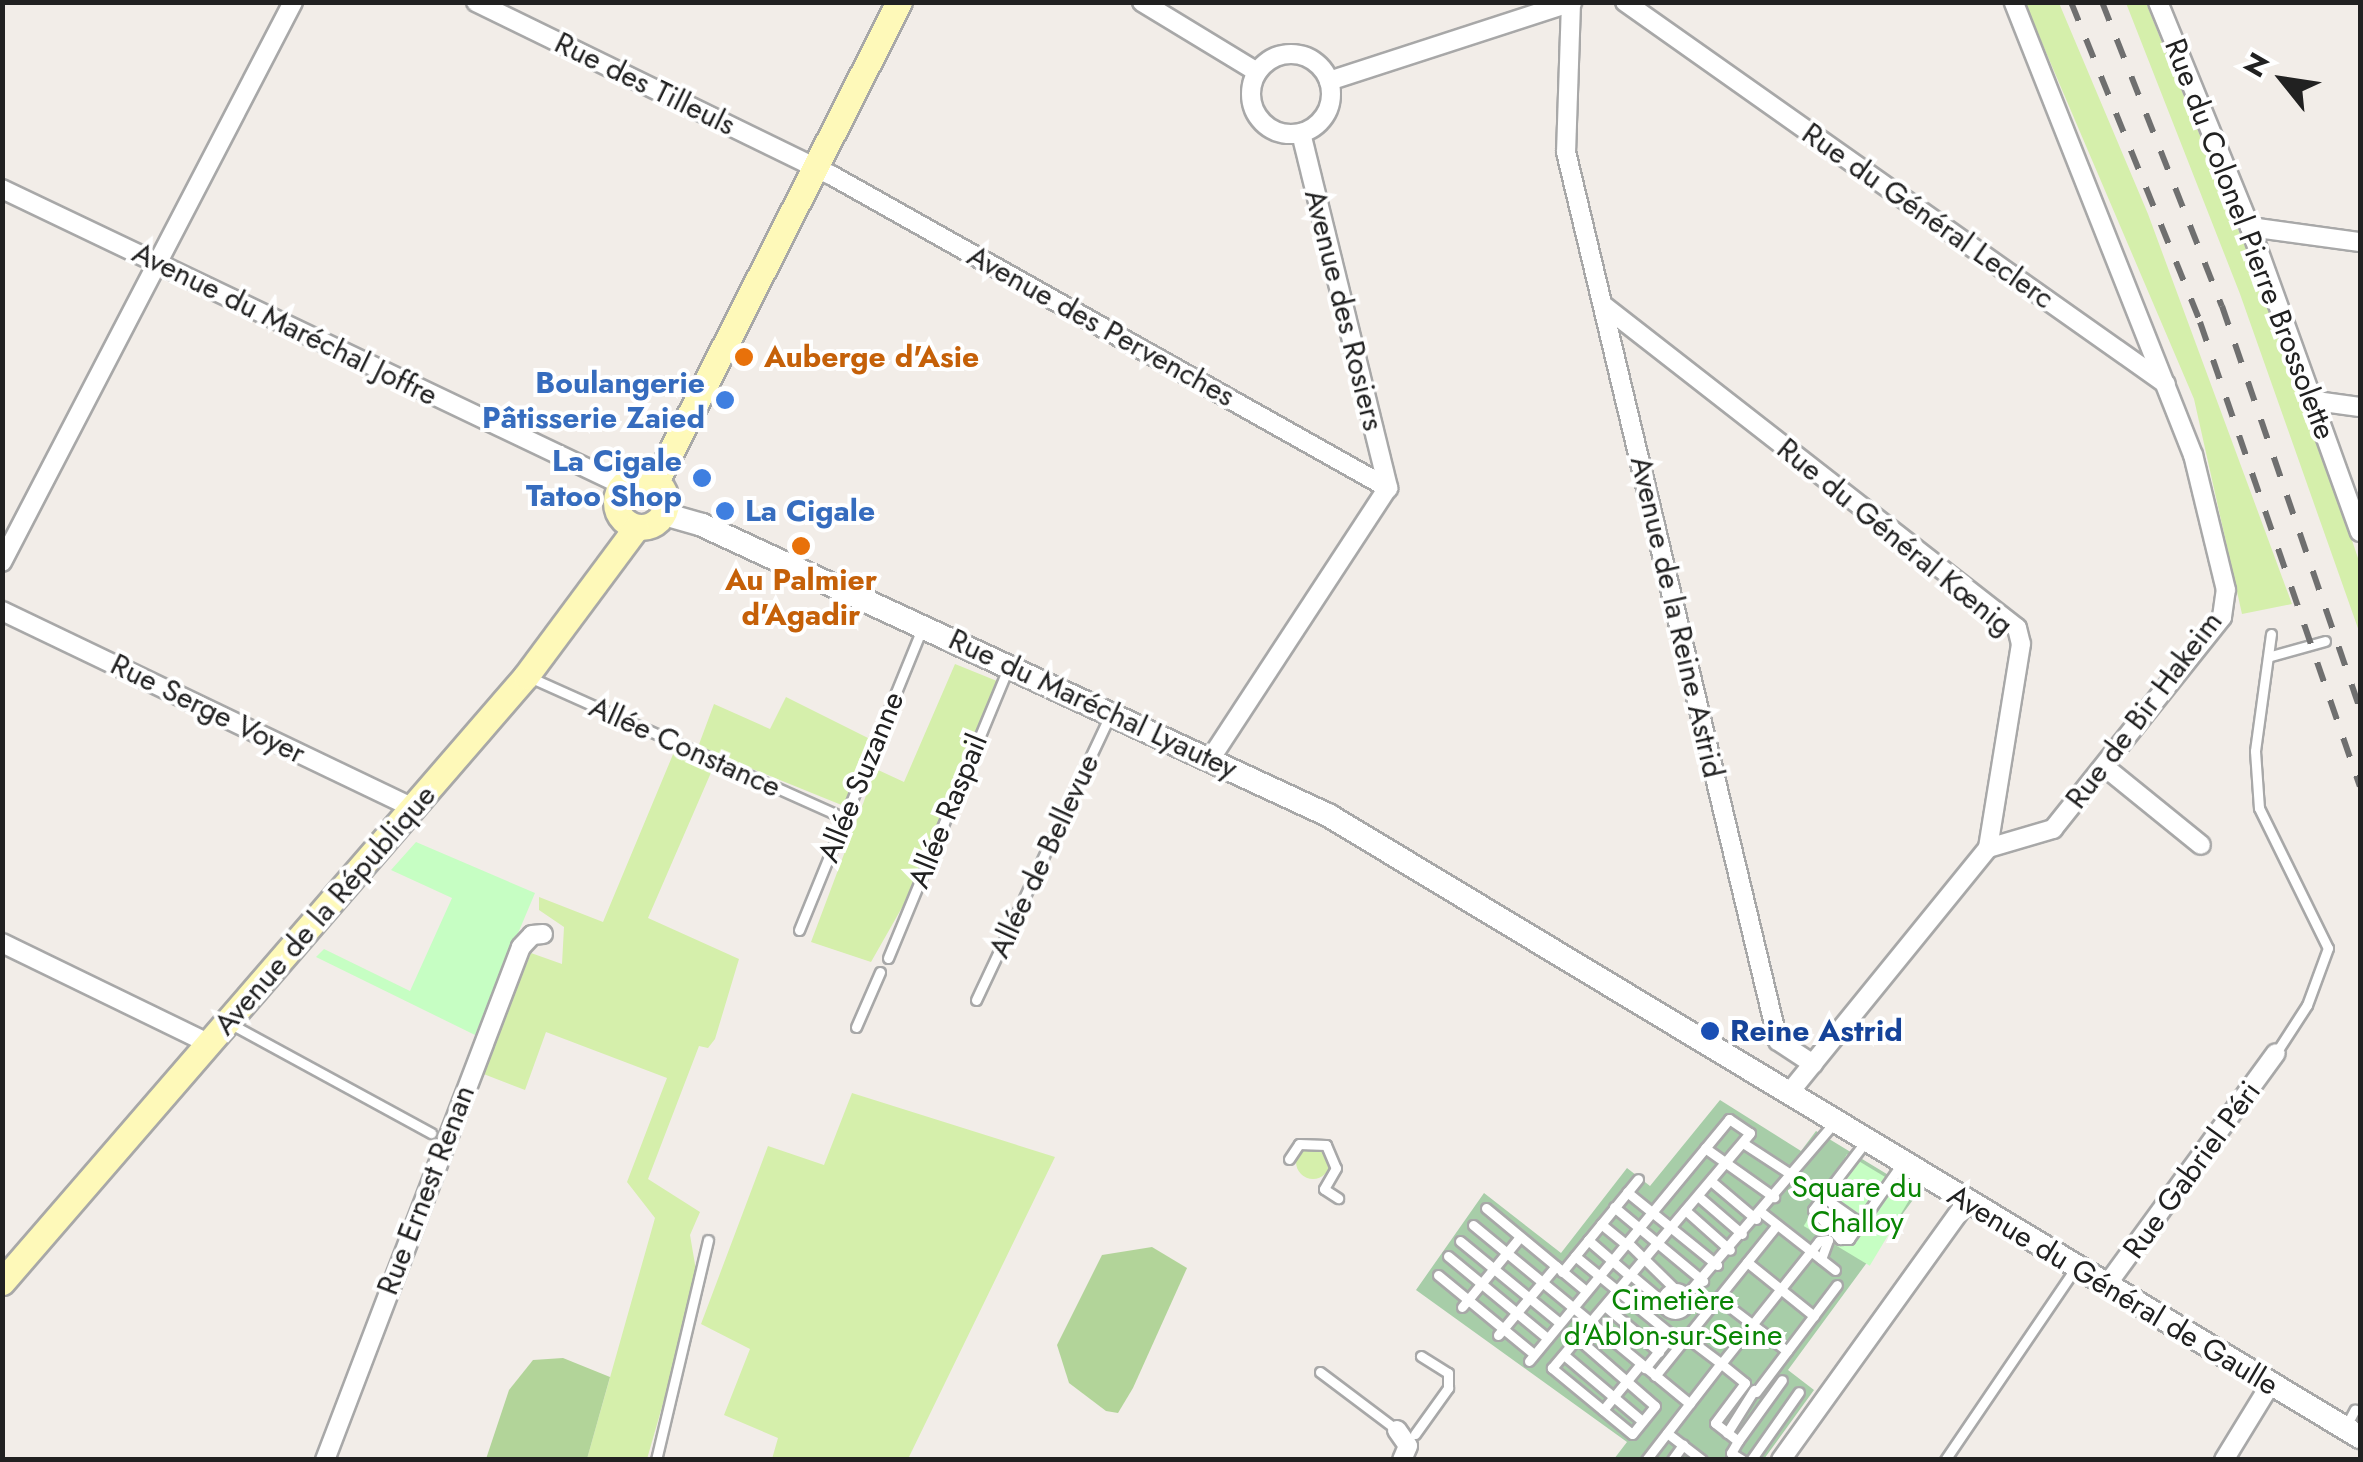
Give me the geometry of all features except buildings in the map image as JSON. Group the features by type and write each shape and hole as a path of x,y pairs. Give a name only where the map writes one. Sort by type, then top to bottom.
{"main road":[{"path":"656,481 899,2"},
{"path":"640,476 656,481 664,491 664,514 636,528 616,510 622,485 640,476"},
{"name":"Avenue de la République","path":"5,1276 526,676 636,528"}],"street":[{"path":"2,562 293,2"},
{"name":"Rue des Tilleuls","path":"476,2 813,165"},
{"path":"1142,2 1257,72"},
{"name":"Rue du Général Leclerc","path":"1626,2 2166,385"},
{"name":"Rue de Bir Hakeim","path":"1988,848 2053,829 2106,768 2222,617 2226,590 2193,455 2014,2"},
{"name":"Rue du Colonel Pierre Brossolette","path":"2158,2 2250,226 2316,400 2360,532"},
{"path":"1330,81 1572,3"},
{"name":"Avenue de la Reine Astrid","path":"1572,3 1566,152 1778,1040 1813,1064"},
{"path":"1280,54 1312,58 1330,81 1326,114 1301,133 1287,134 1260,120 1251,90 1257,72 1280,54"},
{"name":"Avenue des Rosiers","path":"1301,133 1388,488"},
{"name":"Avenue des Pervenches","path":"813,165 1388,488"},
{"name":"Avenue du Maréchal Joffre","path":"2,189 622,485"},
{"path":"2250,226 2360,242"},
{"name":"Rue du Général Kœnig","path":"1603,305 2016,628 2021,644 1988,848"},
{"path":"2316,400 2360,407"},
{"path":"1211,758 1388,488"},
{"name":"Rue du Maréchal Lyautey","path":"664,514 923,626 1211,758 1328,815 1508,922"},
{"name":"Rue Serge Voyer","path":"2,611 413,808"},
{"path":"2106,768 2200,846"},
{"path":"1789,1093 1988,848"},
{"name":"Avenue du Général de Gaulle","path":"1508,922 2270,1385 2354,1424"},
{"name":"Rue Ernest Renan","path":"325,1460 521,947 543,934"},
{"path":"2,943 210,1044"},
{"name":"Rue Gabriel Péri","path":"2106,1286 2276,1054"},
{"path":"1782,1460 1967,1201"},
{"path":"2224,1460 2270,1385"},
{"path":"1402,1460 1408,1446 1406,1432"}],"lane":[{"name":"Allée Suzanne","path":"799,930 923,626"},
{"path":"2272,634 2255,751 2259,808 2328,948 2307,1005 2276,1054"},
{"path":"2270,656 2324,641"},
{"name":"Allée Raspail","path":"888,958 1008,665"},
{"name":"Allée Constance","path":"526,676 844,818"},
{"name":"Allée de Bellevue","path":"976,1000 1111,712"},
{"path":"856,1027 880,972"},
{"path":"228,1022 431,1132"},
{"path":"1438,1275 1465,1303 1531,1357 1730,1120 1750,1133 1670,1226 1552,1368 1632,1434 1656,1406 1577,1338"},
{"path":"1686,1294 1730,1250 1835,1122"},
{"path":"1866,1141 1823,1197 1814,1218 1830,1236 1849,1239 1903,1163"},
{"path":"1744,1142 1792,1175"},
{"path":"1289,1159 1299,1144 1326,1145 1336,1168 1324,1190 1338,1198"},
{"path":"1705,1148 1774,1197"},
{"path":"1688,1168 1777,1225 1835,1270"},
{"path":"1500,1332 1543,1282 1576,1256 1638,1179"},
{"path":"1627,1192 1717,1265"},
{"path":"1698,1196 1742,1234"},
{"path":"1823,1197 1860,1223"},
{"path":"1614,1207 1703,1281"},
{"path":"1486,1208 1586,1291"},
{"path":"1684,1210 1730,1250"},
{"path":"1601,1224 1646,1257 1674,1288 1686,1294"},
{"path":"1473,1225 1690,1404"},
{"path":"1655,1376 1777,1225"},
{"path":"1646,1460 1811,1251 1830,1236"},
{"path":"1821,1259 1830,1236"},
{"path":"1465,1303 1520,1237"},
{"path":"656,1460 708,1240"},
{"path":"1588,1240 1676,1315 1686,1308 1686,1294"},
{"path":"1460,1241 1560,1323"},
{"path":"1448,1256 1547,1338"},
{"path":"1576,1256 1672,1335 1602,1410"},
{"path":"1747,1262 1814,1316"},
{"path":"1945,1460 2076,1268"},
{"path":"1728,1433 1837,1285"},
{"path":"1661,1300 1674,1288"},
{"path":"1718,1298 1787,1351"},
{"path":"1604,1306 1659,1352"},
{"path":"1686,1338 1756,1392"},
{"path":"1564,1354 1642,1421"},
{"path":"1320,1372 1406,1432 1448,1388 1448,1373 1421,1356"},
{"path":"1742,1460 1732,1453 1738,1441 1782,1380"},
{"path":"1738,1441 1715,1423 1745,1383"},
{"path":"1752,1460 1799,1392"},
{"path":"1667,1433 1700,1459"},
{"path":"1672,1460 1683,1445"}],"green space":[{"path":"2025,3 2059,3 2148,214 2292,604 2242,614 2194,399"},
{"path":"2126,3 2146,3 2290,357 2360,564 2360,634 2240,294"},
{"path":"955,664 997,681 904,904 871,962 811,942 876,769 904,782"},
{"path":"786,697 872,740 844,806 698,747 714,704 770,729"},
{"path":"674,752 713,768 648,918 739,959 715,1039 708,1048 699,1046 648,1179 700,1212 690,1235 698,1282 647,1459 587,1459 655,1218 627,1182 667,1078 546,1032 525,1090 481,1073 531,953 562,964 564,927 539,910 539,897 603,922"},
{"path":"416,842 535,893 475,1035 316,957 324,949 410,991 452,898 391,870"},
{"path":"852,1093 1055,1157 908,1459 772,1459 778,1438 724,1415 750,1349 701,1324 768,1146 824,1165"},
{"name":"Cimetière d'Ablon-sur-Seine","path":"1720,1100 1801,1151 1816,1131 1918,1193 1788,1370 1814,1390 1764,1459 1614,1459 1627,1442 1416,1290 1484,1193 1561,1253 1627,1168 1650,1186"},
{"path":"1313,1145 1325,1150 1330,1162 1325,1174 1313,1179 1301,1174 1296,1162 1301,1150"},
{"name":"Square du Challoy","path":"1847,1154 1913,1194 1870,1266 1804,1226"},
{"path":"1152,1247 1187,1268 1133,1388 1118,1413 1106,1411 1069,1383 1057,1345 1102,1255"},
{"path":"563,1358 610,1377 587,1459 486,1459 509,1390 533,1360"}],"railway":[{"path":"2071,2 2200,322 2360,786"},
{"path":"2102,2 2222,306 2360,710"}],"place":[{"name":"Auberge d'Asie","path":"744,357"},
{"name":"Boulangerie Pâtisserie Zaied","path":"725,400"},
{"name":"La Cigale Tatoo Shop","path":"702,478"},
{"name":"La Cigale","path":"725,511"},
{"name":"Au Palmier d'Agadir","path":"801,546"},
{"name":"Reine Astrid","path":"1710,1031"}]}
